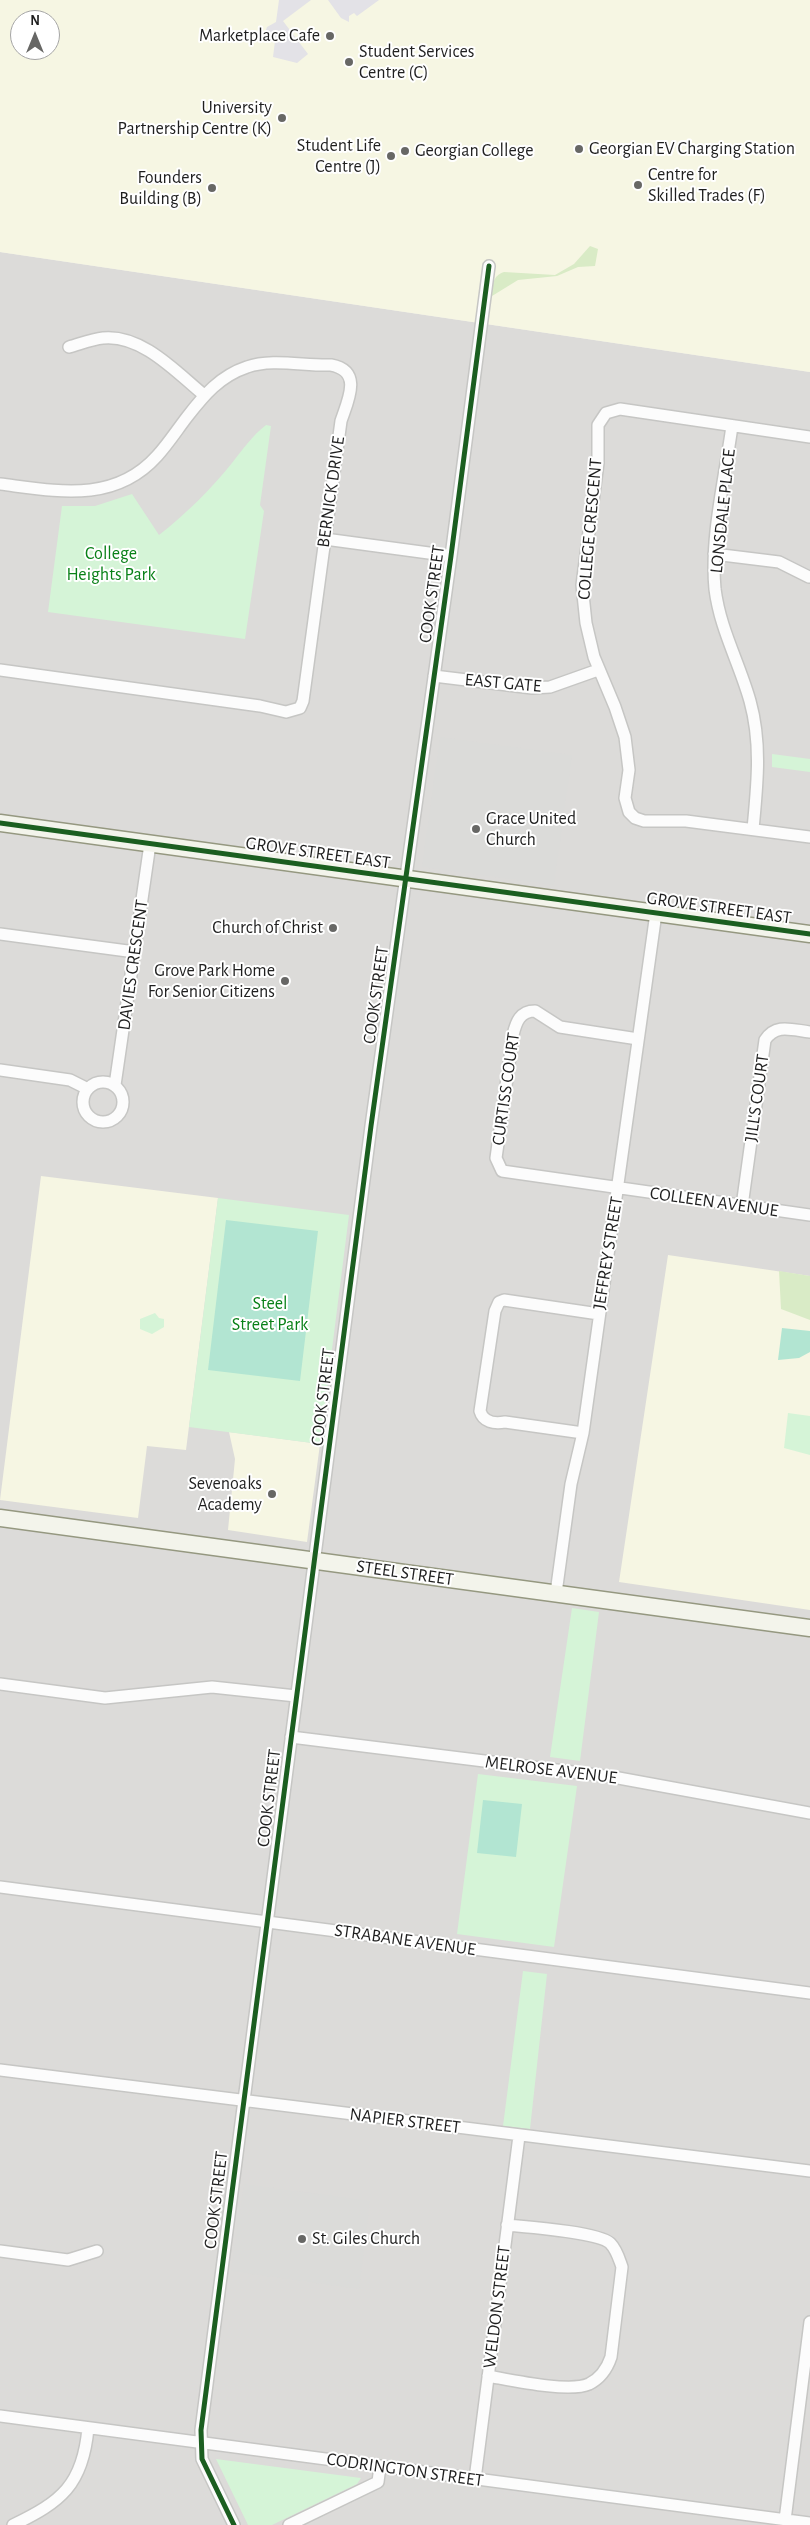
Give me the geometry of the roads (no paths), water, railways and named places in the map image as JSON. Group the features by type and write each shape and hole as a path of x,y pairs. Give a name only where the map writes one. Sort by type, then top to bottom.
{"street":[{"name":"COOK STREET","path":"234,2525 202,2459 200,2442 266,1921 489,266"},
{"path":"69,347 104,338 124,340 154,355 204,395"},
{"name":"BERNICK DRIVE","path":"0,670 293,712 300,708 303,701 341,421 352,388 348,372 331,365 266,364 249,366 230,374 204,395 156,457 123,482 101,490 76,493 1,488"},
{"name":"COLLEGE CRESCENT","path":"810,437 620,409 606,413 598,425 598,463 582,585 589,638 598,670 615,708 625,737 629,770 625,798 629,812 635,818 644,821 686,821 810,837"},
{"name":"LONSDALE PLACE","path":"732,426 714,554 715,587 723,629 750,700 757,736 758,770 753,829"},
{"path":"325,539 451,556"},
{"path":"714,554 779,562 809,577"},
{"name":"EAST GATE","path":"434,676 532,688 550,687 598,670"},
{"name":"GROVE STREET EAST","path":"0,823 810,934"},
{"name":"DAVIES CRESCENT","path":"88,1089 83,1102 87,1115 92,1120 106,1122 118,1116 124,1103 123,1096 115,1085 150,844"},
{"name":"JEFFREY STREET","path":"556,1593 571,1484 583,1433 656,913"},
{"path":"0,934 135,952"},
{"name":"CURTISS COURT","path":"618,1188 502,1171 496,1158 498,1141 514,1030 518,1018 524,1012 535,1011 560,1027 638,1039"},
{"name":"JILL'S COURT","path":"742,1206 765,1040 770,1032 779,1028 810,1032"},
{"path":"0,1070 70,1080 88,1089 92,1085 104,1082 115,1085"},
{"name":"COLLEEN AVENUE","path":"618,1188 810,1215"},
{"path":"583,1433 505,1422 493,1423 484,1418 480,1411 495,1311 499,1302 504,1300 599,1314"},
{"name":"STEEL STREET","path":"0,1518 810,1628"},
{"path":"0,1684 105,1698 212,1687 296,1696"},
{"name":"MELROSE AVENUE","path":"291,1737 613,1777 810,1813"},
{"name":"STRABANE AVENUE","path":"0,1887 810,1994"},
{"name":"NAPIER STREET","path":"0,2070 810,2171"},
{"name":"WELDON STREET","path":"475,2479 519,2136"},
{"path":"488,2376 544,2384 574,2386 588,2384 598,2378 607,2368 611,2357 622,2268 618,2254 609,2243 592,2236 508,2225"},
{"path":"0,2251 68,2260 97,2250"},
{"path":"785,2520 810,2322"},
{"name":"CODRINGTON STREET","path":"0,2416 810,2523"},
{"path":"13,2525 51,2506 69,2486 83,2459 88,2428"},
{"path":"289,2525 378,2482 380,2466"}],"place":[{"name":"Marketplace Cafe","path":"330,36"},
{"name":"Student Services Centre (C)","path":"349,62"},
{"name":"University Partnership Centre (K)","path":"282,118"},
{"name":"Georgian EV Charging Station","path":"579,149"},
{"name":"Georgian College","path":"405,151"},
{"name":"Student Life Centre (J)","path":"391,156"},
{"name":"Centre for Skilled Trades (F)","path":"638,185"},
{"name":"Founders Building (B)","path":"212,188"},
{"name":"Grace United Church","path":"476,829"},
{"name":"Church of Christ","path":"333,928"},
{"name":"Grove Park Home For Senior Citizens","path":"285,981"},
{"name":"Sevenoaks Academy","path":"272,1494"},
{"name":"St. Giles Church","path":"302,2239"}],"park label":[{"name":"College Heights Park","path":"111,564"},
{"name":"Steel Street Park","path":"270,1314"}]}
